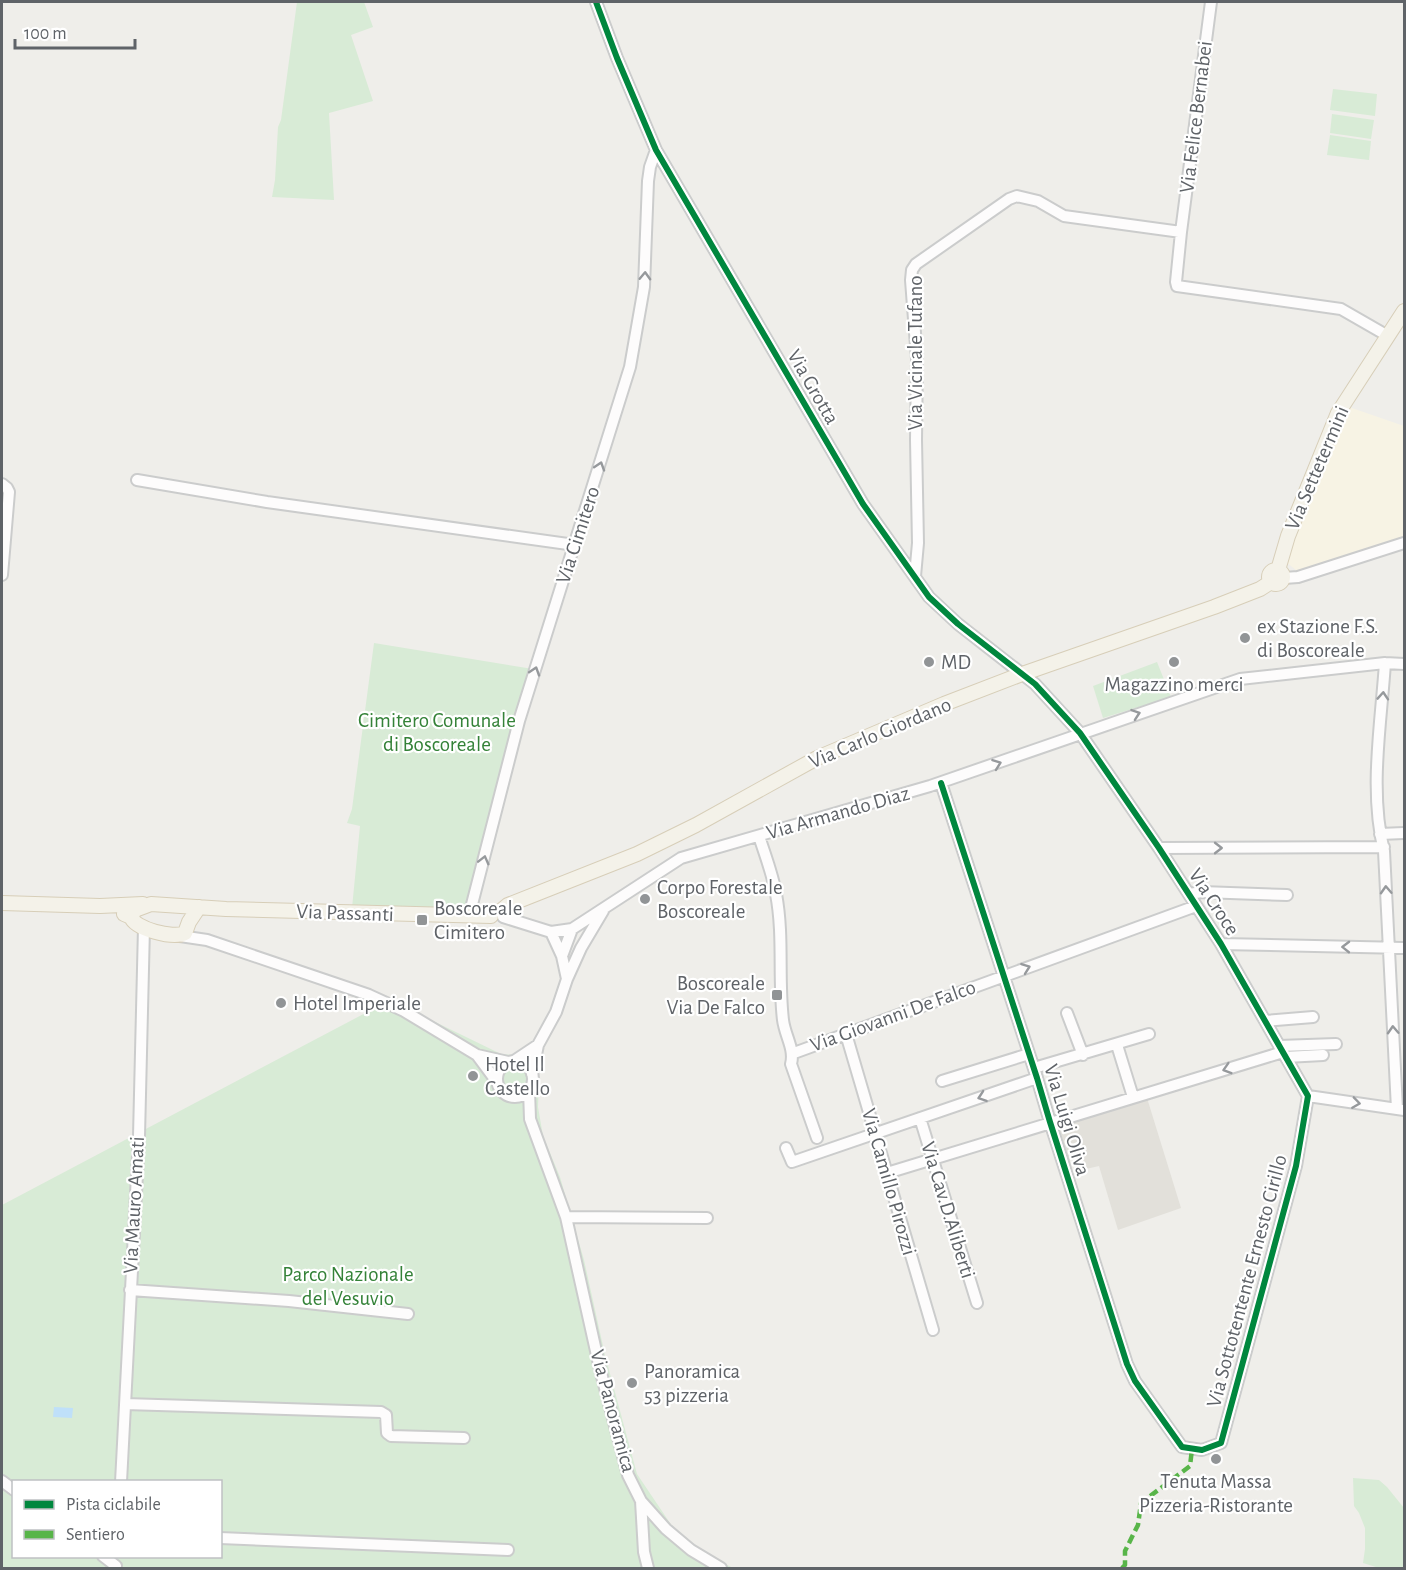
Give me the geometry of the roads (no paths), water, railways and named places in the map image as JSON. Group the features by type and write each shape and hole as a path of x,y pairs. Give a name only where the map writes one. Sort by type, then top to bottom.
{"main road":[{"name":"Via Settetermini","path":"1278,576 1288,536 1338,413 1404,311"},
{"name":"Via Carlo Giordano","path":"498,914 508,905 637,854 696,825 817,758 944,704 1022,674 1260,589 1278,576"},
{"name":"Via Passanti","path":"2,903 100,906 152,904 470,916 498,914"},
{"path":"131,917 135,910 152,904"},
{"path":"167,905 183,913 185,928"},
{"name":"Via Passanti","path":"100,906 131,917 132,922 173,937 185,928"},
{"path":"185,928 199,907"}],"street":[{"name":"Via Grotta","path":"596,2 656,150 863,504 930,597 957,624 1035,684 1080,733"},
{"name":"Via Felice Bernabei","path":"1181,232 1211,2"},
{"name":"Via Cimitero","path":"470,916 519,721 630,367 641,313 648,182 656,150"},
{"name":"Via Vicinale Tufano","path":"915,576 918,543 917,359 911,280 912,270 916,264 1009,199 1017,196 1038,201 1064,216 1181,232"},
{"path":"1181,232 1177,286 1341,309 1388,336"},
{"path":"137,480 278,503 575,545"},
{"path":"2,484 8,488 9,492 2,574"},
{"path":"1278,576 1298,577 1404,543"},
{"path":"1308,1096 1401,1110 1377,771 1386,663"},
{"name":"Via Armando Diaz","path":"572,929 681,858 941,783 1240,679 1386,663 1404,664"},
{"name":"Via Croce","path":"1080,733 1190,894 1308,1096"},
{"name":"Via Luigi Oliva","path":"941,783 1036,1073 1127,1364 1135,1381 1182,1447 1192,1449"},
{"path":"1380,834 1404,833"},
{"name":"Via Giovanni De Falco","path":"759,836 776,893 781,944 783,1020 787,1038 794,1053 792,1064 817,1138"},
{"path":"1159,848 1384,848"},
{"name":"Via Croce","path":"1190,894 1202,892 1287,895"},
{"name":"Via Giovanni De Falco","path":"794,1053 1196,906"},
{"name":"Via Armando Diaz","path":"538,1045 556,1012 581,948 604,909"},
{"name":"Via Passanti","path":"498,914 551,932 572,929"},
{"name":"Via Mauro Amati","path":"121,1480 139,1136 144,927"},
{"name":"Via Panoramica","path":"185,928 207,940 369,995 404,1011 477,1055 525,1064 532,1074"},
{"path":"572,929 581,948"},
{"path":"562,956 572,929"},
{"path":"551,932 562,956 567,979"},
{"path":"1221,944 1404,948"},
{"name":"Via Luigi Oliva","path":"1067,1013 1083,1055"},
{"path":"1265,1021 1312,1017"},
{"name":"Via Camillo Pirozzi","path":"846,1034 933,1330"},
{"name":"Via Luigi Oliva","path":"1036,1073 1149,1034"},
{"path":"887,1173 1283,1051 1336,1044"},
{"path":"497,1082 499,1070 538,1045"},
{"name":"Via Panoramica","path":"530,1119 529,1090 533,1080 532,1074 538,1045"},
{"path":"1117,1045 1133,1097"},
{"path":"1283,1051 1323,1055"},
{"name":"Via Luigi Oliva","path":"942,1081 1029,1054"},
{"name":"Via Panoramica","path":"477,1055 499,1088 520,1106 530,1119 566,1217 628,1475 641,1501 666,1529 691,1550 721,1569"},
{"path":"786,1148 792,1162 920,1118 1036,1073"},
{"path":"507,1096 519,1096 529,1090"},
{"name":"Via Sottotentente Ernesto Cirillo","path":"1192,1449 1202,1450 1221,1443 1296,1166 1308,1096"},
{"name":"Via Cav.D.Aliberti","path":"920,1118 976,1303"},
{"path":"566,1217 707,1218"},
{"path":"130,1290 289,1301 408,1314"},
{"path":"125,1404 381,1412 386,1414 387,1433 391,1436 464,1438"},
{"path":"641,1501 644,1552 648,1569"},
{"path":"222,1538 508,1550"}],"water":[{"path":"54,1407 73,1408 72,1418 53,1417"}],"place":[{"name":"ex Stazione F.S. di Boscoreale","path":"1245,638"},
{"name":"MD","path":"929,662"},
{"name":"Magazzino merci","path":"1174,662"},
{"name":"Corpo Forestale Boscoreale","path":"645,899"},
{"name":"Boscoreale Cimitero","path":"422,920"},
{"name":"Boscoreale Via De Falco","path":"777,995"},
{"name":"Hotel Imperiale","path":"281,1003"},
{"name":"Hotel Il Castello","path":"473,1076"},
{"name":"Panoramica 53 pizzeria","path":"632,1383"},
{"name":"Tenuta Massa Pizzeria-Ristorante","path":"1216,1459"}],"park label":[{"name":"Cimitero Comunale di Boscoreale","path":"437,732"},
{"name":"Parco Nazionale del Vesuvio","path":"348,1286"}]}
